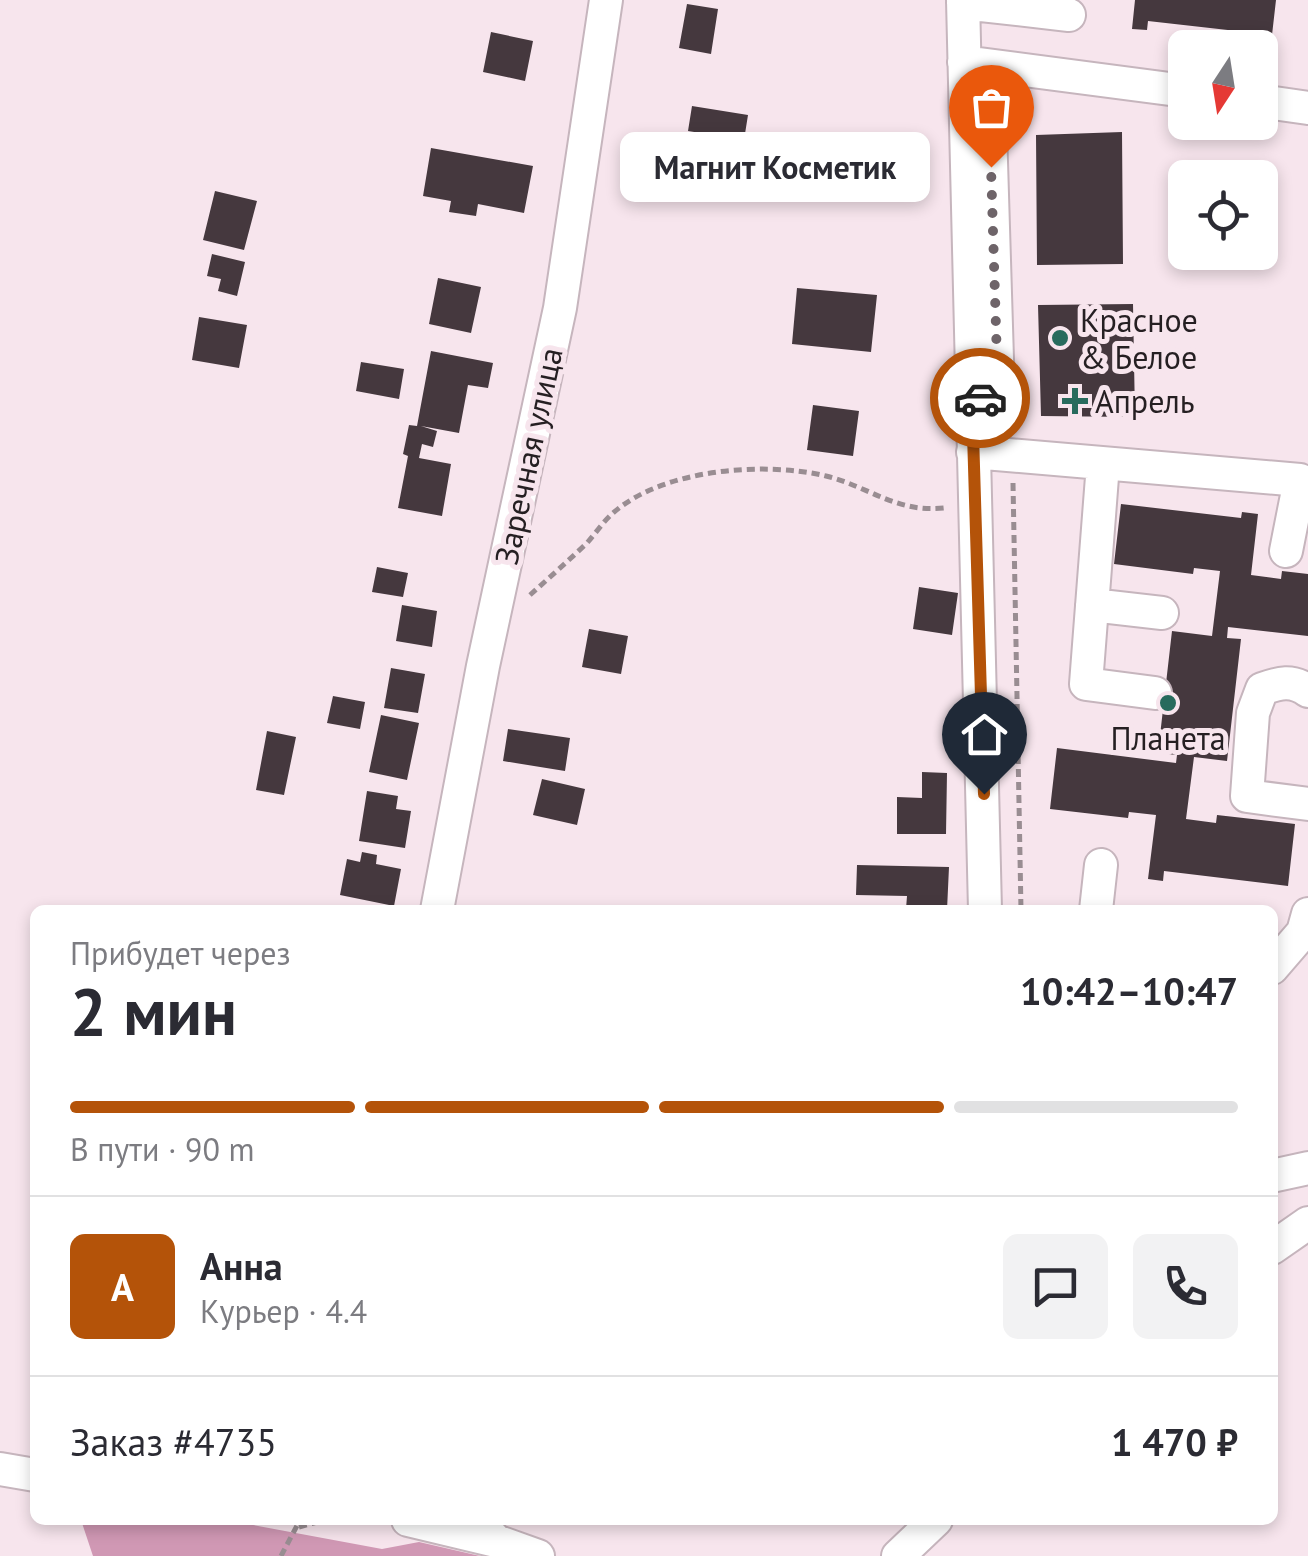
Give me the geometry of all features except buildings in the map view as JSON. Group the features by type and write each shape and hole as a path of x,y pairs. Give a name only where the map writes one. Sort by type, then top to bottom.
{"street":[{"name":"Заречная улица","path":"438,905 482,666 560,308 606,0"},
{"path":"985,905 963,1 1068,15"},
{"path":"964,62 1168,90"},
{"path":"1278,104 1308,108"},
{"path":"973,452 1300,480 1286,551"},
{"path":"1103,464 1086,684 1155,692"},
{"path":"1092,604 1162,613"},
{"path":"1308,691 1281,682 1262,689 1253,713 1246,796 1308,804"},
{"path":"1097,905 1101,865"},
{"path":"1278,961 1303,932 1308,914"},
{"path":"1278,1175 1308,1168"},
{"path":"1278,1244 1308,1224"},
{"path":"0,1469 30,1474"},
{"path":"443,1525 486,1531 538,1556"},
{"path":"898,1556 931,1525"}],"path":[{"path":"527,598 569,561 613,513 667,483 750,470 789,471 849,483 891,504 949,507"},
{"path":"1020,905 1021,864"},
{"path":"281,1556 298,1525"},
{"path":"296,1528 307,1525"}],"shaded area":[{"path":"83,1525 253,1525 382,1549 419,1542 480,1556 93,1556"}],"way so far":[{"path":"980,398 998,392 991,167"}],"place":[{"name":"Магнит Косметик","path":"991,167"},
{"name":"Красное & Белое","path":"1060,338"},
{"name":"Апрель","path":"1075,401"},
{"name":"Планета","path":"1168,703"}],"route":[{"path":"980,398 972,401 984,794"}]}
